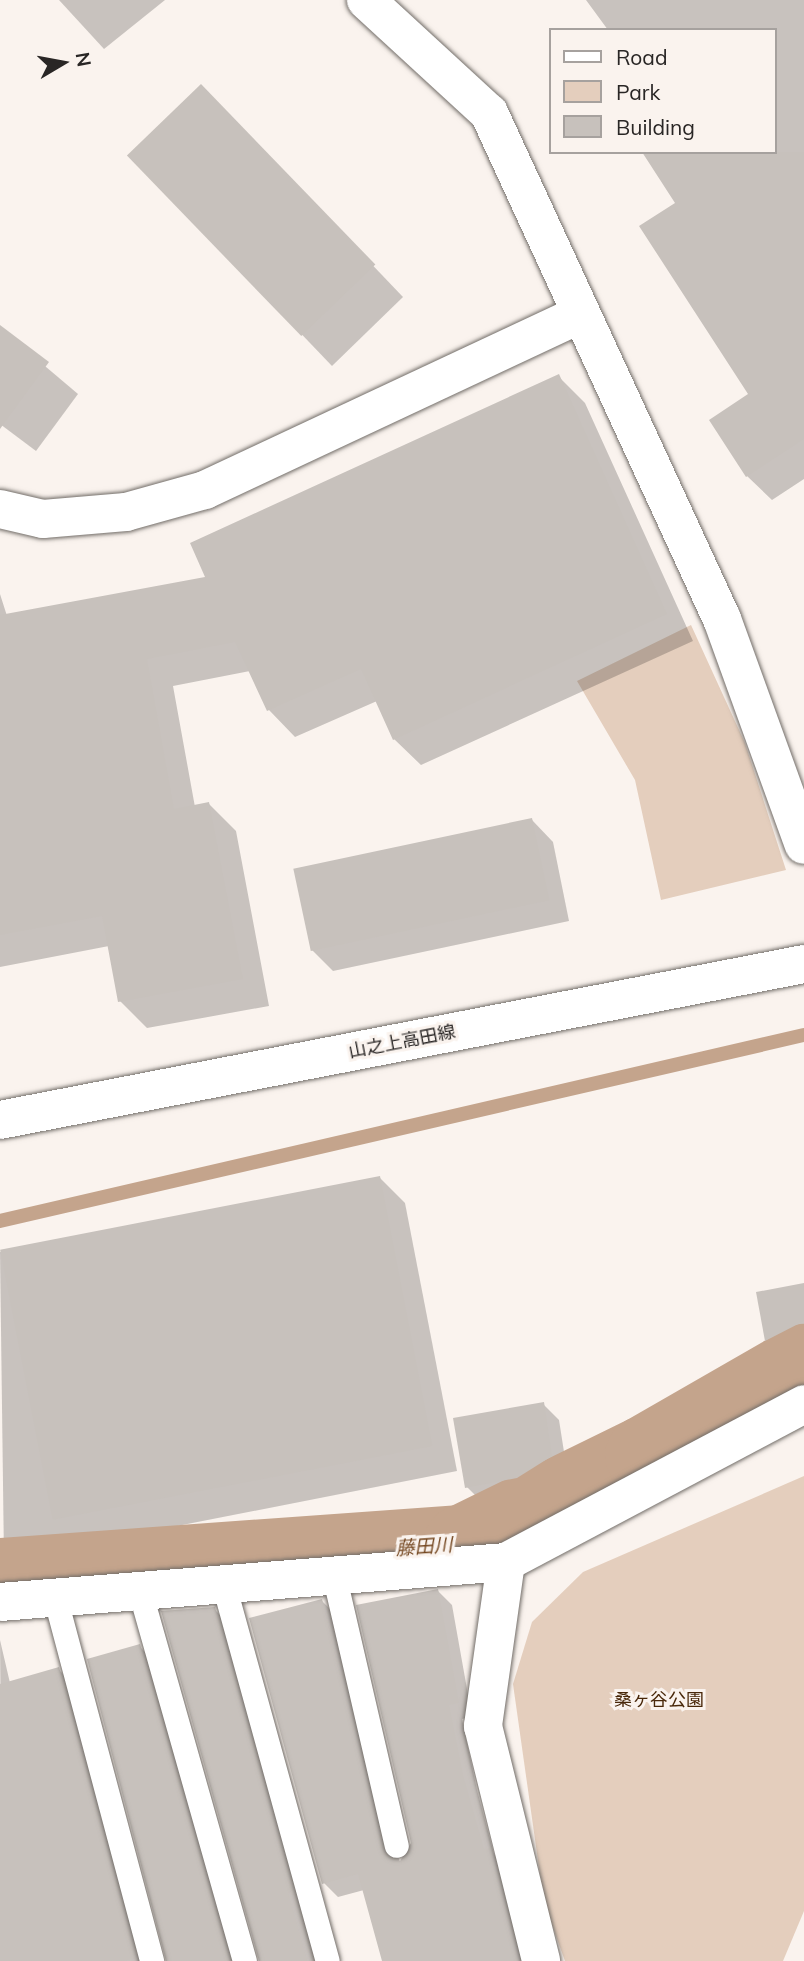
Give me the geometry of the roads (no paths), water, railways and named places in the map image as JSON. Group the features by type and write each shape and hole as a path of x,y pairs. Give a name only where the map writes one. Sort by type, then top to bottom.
{"street":[{"path":"366,0 489,113 722,619 804,845"},
{"path":"0,509 43,519 125,512 205,490 581,314"},
{"name":"山之上高田線","path":"0,1120 804,964"},
{"path":"0,1602 139,1587 506,1563 804,1404"},
{"path":"506,1563 483,1726 541,1961"}],"lane":[{"path":"334,1574 397,1846"},
{"path":"223,1581 328,1961"},
{"path":"139,1587 245,1961"},
{"path":"55,1596 152,1961"}],"waterway":[{"path":"0,1221 804,1035"},
{"name":"藤田川","path":"0,1577 462,1544 644,1455 804,1363"}],"park label":[{"name":"桑ヶ谷公園","path":"659,1700"}]}
